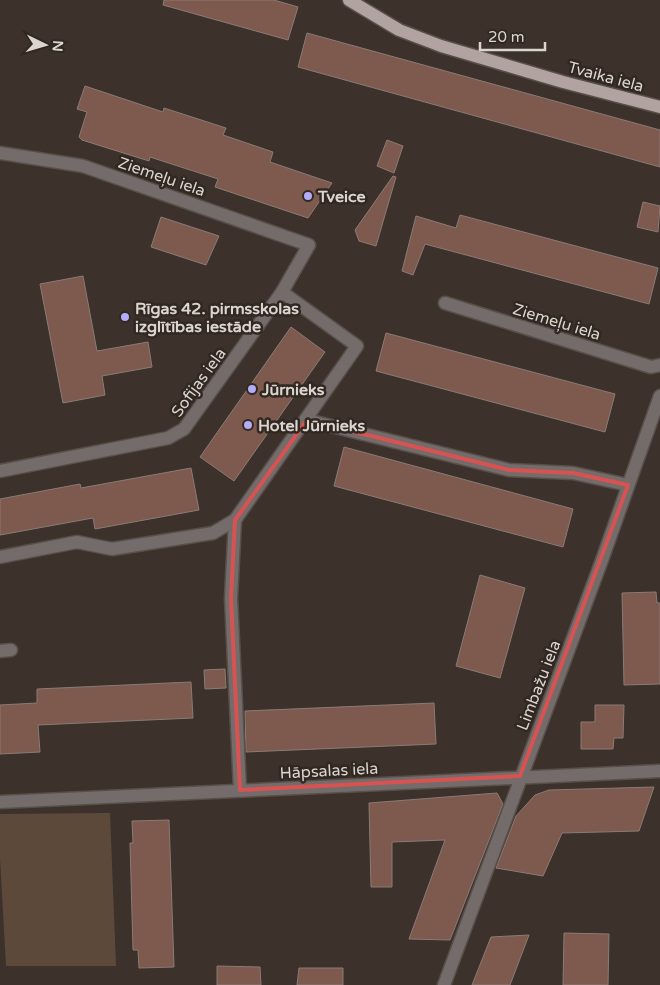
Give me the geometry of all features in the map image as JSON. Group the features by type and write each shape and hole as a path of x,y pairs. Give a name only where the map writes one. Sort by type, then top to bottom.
{"main road":[{"name":"Tvaika iela","path":"349,0 399,30 441,46 563,82 660,107"}],"street":[{"name":"Ziemeļu iela","path":"0,153 83,166 309,245"},
{"name":"Sofijas iela","path":"0,471 173,437 184,429 282,292 309,245"},
{"path":"0,557 77,542 112,549 213,532 235,520 307,420 357,346 282,292"},
{"name":"Ziemeļu iela","path":"445,303 651,367 660,366"},
{"name":"Limbažu iela","path":"444,985 660,396"},
{"path":"307,420 509,470 573,473 628,485"},
{"path":"235,520 231,598 240,790"},
{"name":"Hāpsalas iela","path":"0,802 520,776 660,772"}],"highlighted area":[{"path":"307,420 509,470 573,473 628,485 520,776 240,790 231,598 235,520"}],"shaded area":[{"path":"110,813 116,966 6,966 0,858 0,814"}],"building":[{"path":"164,0 274,0 298,7 288,40 163,5"},
{"path":"307,33 660,130 660,167 298,67"},
{"path":"85,86 163,112 164,108 226,128 223,135 273,152 270,162 332,183 308,218 215,187 218,179 150,157 149,161 82,140 79,137 87,112 77,109"},
{"path":"387,140 403,146 394,173 377,166"},
{"path":"393,176 396,177 376,246 359,241 355,230"},
{"path":"643,202 660,206 658,232 637,227"},
{"path":"460,215 658,268 649,304 425,244 413,275 402,271 416,216 456,228"},
{"path":"161,217 219,236 206,265 151,247"},
{"path":"83,276 97,351 148,342 152,367 102,376 105,395 63,403 40,284"},
{"name":"Hotel Jūrnieks","path":"291,327 325,352 234,481 200,457"},
{"path":"386,333 615,394 605,432 376,371"},
{"path":"344,447 573,509 563,547 334,486"},
{"path":"191,468 199,510 95,529 93,518 0,535 0,499 80,484 81,488"},
{"path":"480,575 525,588 500,678 456,666"},
{"path":"656,592 657,603 660,603 660,684 624,685 622,593"},
{"path":"225,669 226,688 205,689 204,670"},
{"path":"191,682 193,718 38,725 40,752 0,754 0,705 37,703 37,689"},
{"path":"434,703 436,744 246,752 245,711"},
{"path":"595,705 624,705 623,738 614,738 613,749 581,749 581,722 595,722"},
{"path":"654,787 639,831 562,833 543,876 496,868 516,816 535,795 549,790"},
{"path":"497,793 503,804 450,940 409,939 445,840 392,842 392,887 371,887 369,803"},
{"path":"169,820 174,967 139,968 138,950 133,950 130,843 133,843 132,821"},
{"path":"564,933 609,934 608,985 563,985"},
{"path":"529,935 510,985 472,985 491,937"},
{"path":"217,966 260,967 261,985 217,985"},
{"path":"299,968 343,968 343,985 297,985"}],"place":[{"name":"Tveice","path":"308,196"},
{"name":"Rīgas 42. pirmsskolas izglītības iestāde","path":"125,317"},
{"name":"Jūrnieks","path":"252,389"},
{"name":"Hotel Jūrnieks","path":"248,425"}]}
